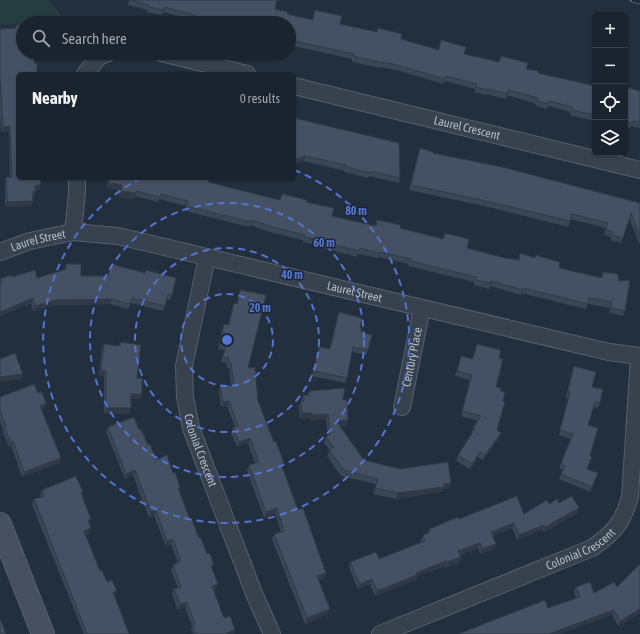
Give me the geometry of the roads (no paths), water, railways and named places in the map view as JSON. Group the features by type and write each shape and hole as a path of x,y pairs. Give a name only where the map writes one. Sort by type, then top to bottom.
{"street":[{"path":"87,72 97,60"},
{"path":"190,60 239,72"},
{"name":"Laurel Crescent","path":"296,86 640,170"},
{"path":"73,232 77,180"},
{"name":"Laurel Street","path":"0,252 30,241 73,232 118,236 609,352 640,356"},
{"name":"Colonial Crescent","path":"207,256 184,366 185,397 191,428 255,596 272,634"},
{"name":"Century Place","path":"402,407 422,308"},
{"name":"Colonial Crescent","path":"380,634 592,548 606,538 626,513 630,497 640,356"},
{"path":"0,524 43,634"}],"railway":[{"path":"632,0 640,2"}]}
